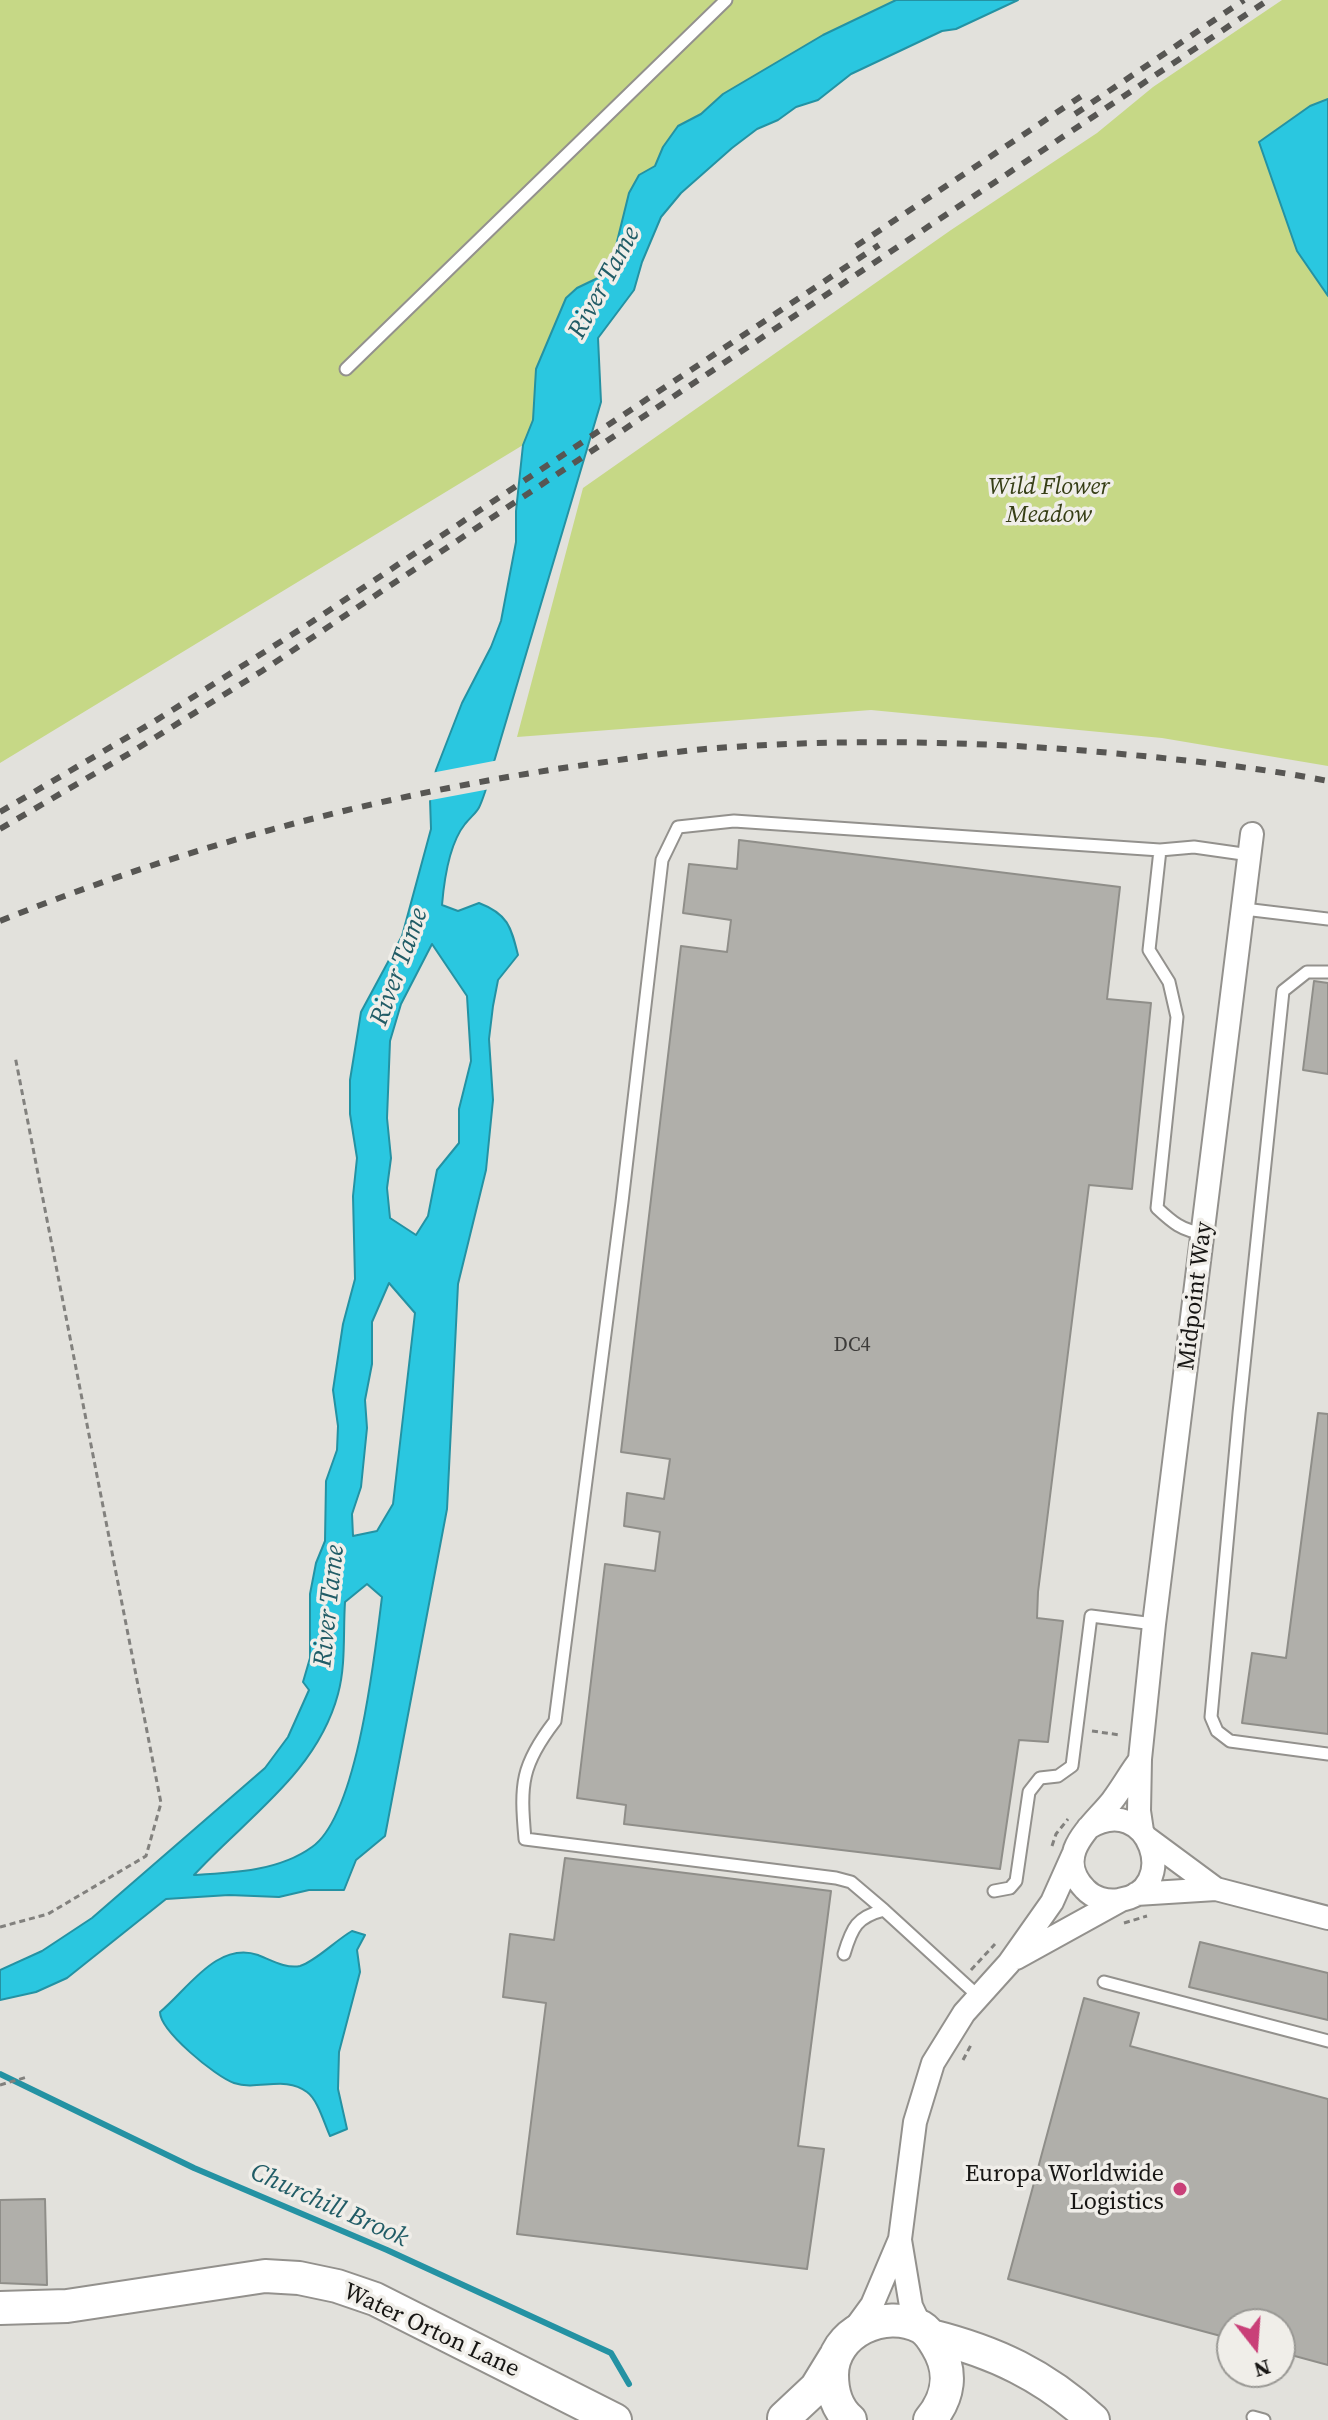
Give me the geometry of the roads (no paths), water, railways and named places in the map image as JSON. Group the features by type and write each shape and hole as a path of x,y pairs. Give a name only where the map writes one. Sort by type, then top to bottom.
{"street":[{"name":"Midpoint Way","path":"1145,1834 1139,1811 1154,1624 1251,845"},
{"name":"Midpoint Way","path":"1088,1828 1112,1800 1142,1748"},
{"path":"781,2419 816,2388 872,2305 900,2239 915,2122 933,2063 977,1995 1009,1963 1052,1902 1078,1840 1096,1823 1115,1819 1135,1825 1216,1889"},
{"path":"1009,1963 1128,1897 1148,1882 1153,1867 1153,1851 1145,1834"},
{"path":"1073,1855 1074,1872 1086,1891 1105,1900 1216,1889 1328,1918"},
{"path":"900,2239 911,2306 944,2356 948,2372 941,2407"},
{"name":"Water Orton Lane","path":"0,2308 67,2306 265,2276 299,2278 337,2286 375,2299 594,2416"},
{"path":"850,2420 835,2397 832,2372 845,2342 872,2323 899,2321 969,2345 1045,2380 1093,2420"},
{"path":"941,2407 967,2366 996,2356"},
{"path":"781,2419 825,2420"}],"lane":[{"path":"346,369 726,0"},
{"path":"977,1995 851,1882 525,1839 524,1777 529,1758 555,1721 622,1202 662,860 678,827 734,821 1160,850 1251,845"},
{"path":"1160,850 1149,950 1169,982 1177,1017 1157,1208 1177,1227 1204,1233"},
{"path":"1244,909 1328,919"},
{"path":"1328,972 1307,972 1283,991 1211,1717 1217,1731 1230,1741 1328,1754"},
{"path":"994,1891 1010,1888 1016,1881 1029,1792 1040,1778 1058,1776 1072,1766 1091,1616 1154,1624"},
{"path":"844,1954 850,1932 866,1915 884,1910"},
{"path":"1104,1982 1328,2041"}],"water":[{"name":"River Tame","path":"896,0 1018,0 956,29 942,31 851,74 818,100 796,107 778,120 757,129 732,148 681,193 661,217 634,290 598,338 601,402 485,792 479,807 455,842 444,885 442,905 458,911 479,903 502,917 510,929 518,955 498,980 493,1006 489,1039 493,1100 486,1170 458,1284 447,1509 385,1836 356,1860 344,1890 309,1890 279,1897 229,1895 166,1899 67,1978 36,1992 0,2000 0,1970 42,1951 92,1918 265,1768 288,1737 309,1690 303,1682 310,1658 310,1594 316,1563 325,1541 326,1481 337,1450 338,1426 333,1390 343,1324 355,1279 353,1196 357,1158 350,1114 350,1080 361,1012 402,936 431,829 430,799 436,770 462,703 501,621 516,542 523,445 533,420 536,369 566,298 577,288 604,275 611,266 629,193 639,175 655,166 663,147 678,126 701,114 723,94 823,35","holes":["432,944 467,996 471,1061 459,1109 459,1143 437,1170 428,1216 416,1235 390,1218 387,1188 391,1158 387,1118 390,1041 401,1004","389,1283 415,1313 393,1504 377,1531 353,1536 352,1514 361,1487 367,1428 365,1400 372,1364 372,1322","367,1584 382,1597 362,1731 353,1768 328,1829 312,1847 285,1861 255,1869 194,1875 278,1793 314,1748 328,1722 341,1683 345,1602"]},
{"path":"1328,99 1328,296 1297,251 1259,142 1310,106"},
{"path":"352,1931 365,1935 357,1950 360,1972 339,2052 338,2089 347,2129 330,2136 314,2100 299,2087 243,2085 226,2079 190,2052 162,2020 160,2012 216,1961 243,1952 284,1965 300,1966"}],"waterway":[{"name":"Churchill Brook","path":"0,2074 194,2168 387,2250 611,2353 629,2384"}],"railway":[{"path":"1075,114 1244,0"},
{"path":"0,829 262,671 1268,0"},
{"path":"856,246 1083,95"},
{"path":"0,812 155,721 304,627 879,245"},
{"path":"0,921 69,894 209,847 352,809 497,779 688,751 858,742 1011,746 1193,761 1328,781"}],"place":[{"name":"Europa Worldwide Logistics","path":"1180,2189"}],"park label":[{"name":"Wild Flower Meadow","path":"1049,502"}]}
